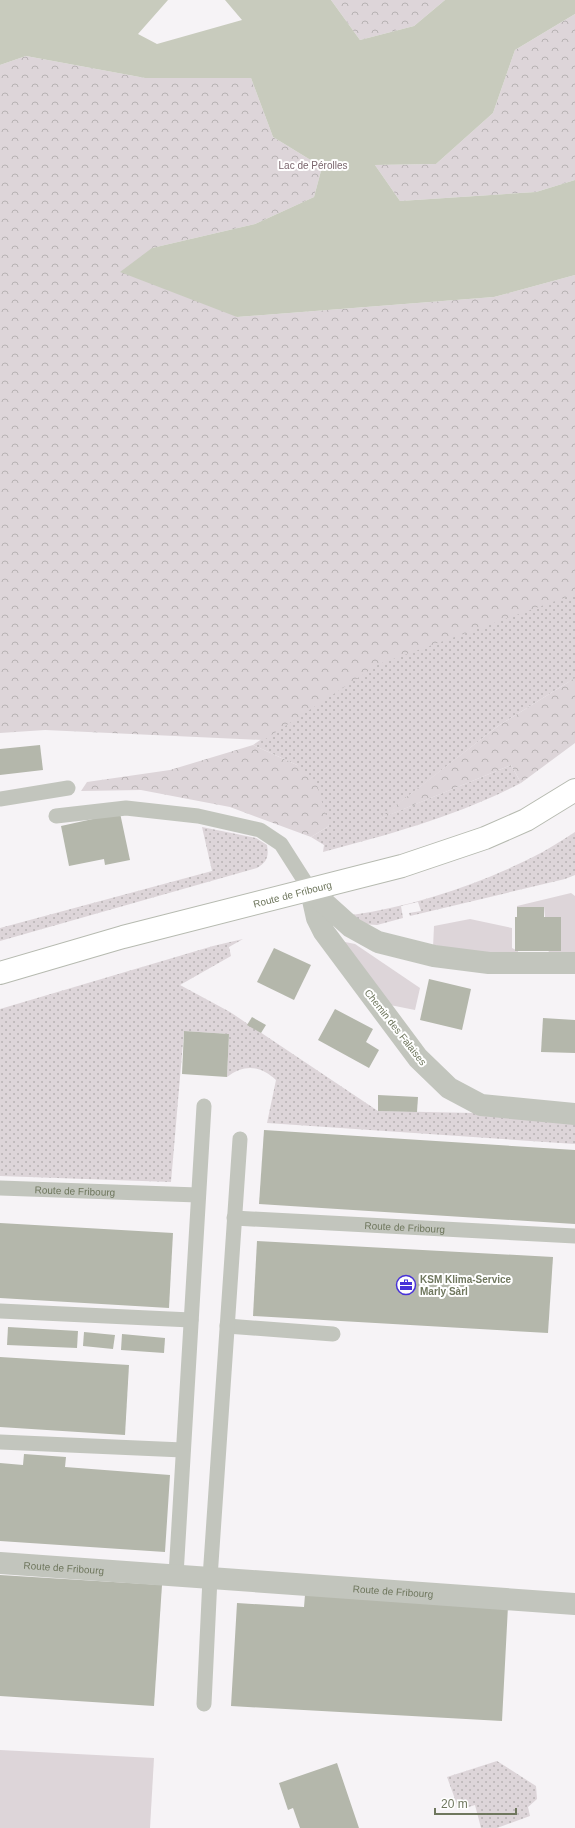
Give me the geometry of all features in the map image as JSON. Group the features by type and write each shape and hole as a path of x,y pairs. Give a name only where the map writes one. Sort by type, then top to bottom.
{"main road":[{"name":"Route de Fribourg","path":"0,973 123,937 311,891 402,866 485,838 526,820 575,790"}],"street":[{"path":"311,891 351,927 378,942 434,956 489,963 575,963"},
{"name":"Chemin des Falaises","path":"311,891 317,918 324,932 418,1058 449,1088 481,1105 575,1114"},
{"name":"Route de Fribourg","path":"0,1563 575,1604"}],"lane":[{"path":"0,798 68,788"},
{"path":"56,816 126,808 198,816 260,830 281,844 311,891"},
{"path":"176,1575 204,1106"},
{"path":"204,1704 210,1578 240,1139"},
{"name":"Route de Fribourg","path":"0,1188 198,1195"},
{"name":"Route de Fribourg","path":"234,1218 575,1236"},
{"path":"0,1311 191,1320"},
{"path":"227,1326 333,1334"},
{"path":"0,1442 183,1450"}],"green space":[{"path":"331,0 445,0 414,26 360,40"},
{"path":"575,14 575,180 536,192 400,201 375,165 436,164 493,113 515,50"},
{"name":"Lac de Pérolles","path":"26,56 145,78 251,78 273,137 322,167 314,197 255,224 152,248 237,317 494,297 575,275 575,594 379,664 264,740 45,730 0,733 0,65"},
{"path":"575,590 575,678 498,726 379,819 511,765 521,783 497,795 449,815 399,831 323,852 324,845 311,837 329,826 297,765 253,745 378,660"},
{"path":"575,678 575,743 521,783 511,765 377,820 498,726"},
{"path":"253,745 297,765 317,785 329,826 311,837 230,807 141,790 81,791 87,782 170,770"},
{"path":"202,827 256,838 267,845 268,853 265,861 257,868 0,941 0,928 212,871"},
{"path":"575,832 575,875 565,879 410,916 409,913 421,911 418,902 401,906 403,918 377,925 363,924 352,915 422,900 490,877 533,857"},
{"path":"571,893 575,896 575,954 549,955 544,907 517,906"},
{"path":"470,919 512,928 512,948 518,951 518,955 433,948 434,926"},
{"path":"243,939 229,947 231,956 180,985 230,1012 378,1111 475,1113 575,1123 575,1144 267,1123 276,1080 264,1071 252,1068 240,1070 227,1077 229,1034 184,1031 171,1182 0,1176 0,1009 213,946"},
{"path":"340,941 355,944 420,988 415,1010 390,1005"},
{"path":"0,1750 154,1758 150,1828 0,1828"},
{"path":"497,1761 536,1786 537,1799 528,1807 530,1816 497,1828 481,1828 475,1805 459,1810 447,1777"}],"shaded area":[{"path":"0,0 168,0 138,34 157,44 242,20 225,0 331,0 360,40 414,26 445,0 575,0 575,14 515,50 493,113 436,164 375,165 400,201 536,192 575,180 575,275 494,297 237,317 120,272 152,248 255,224 314,197 322,167 273,137 251,78 145,78 26,56 0,65"}],"building":[{"path":"40,745 43,770 0,775 0,749"},
{"path":"120,813 130,860 105,865 104,859 69,866 61,826"},
{"path":"517,907 544,907 544,917 561,917 561,951 515,951 515,917 517,917"},
{"path":"274,948 311,965 294,1000 257,982"},
{"path":"429,979 471,989 462,1030 420,1020"},
{"path":"335,1009 373,1029 366,1042 379,1050 369,1068 318,1040"},
{"path":"252,1017 266,1025 261,1033 247,1025"},
{"path":"543,1018 575,1020 575,1053 541,1052"},
{"path":"184,1031 229,1034 227,1077 182,1074"},
{"path":"378,1095 418,1097 417,1112 378,1111"},
{"path":"264,1130 575,1150 575,1224 259,1204"},
{"path":"0,1223 173,1233 169,1308 0,1298"},
{"path":"257,1241 553,1257 548,1333 253,1316"},
{"path":"8,1327 78,1331 77,1348 7,1345"},
{"path":"84,1332 115,1335 113,1349 83,1346"},
{"path":"122,1334 165,1338 164,1353 121,1350"},
{"path":"0,1357 129,1365 125,1435 0,1427"},
{"path":"24,1454 66,1457 65,1467 170,1475 165,1552 0,1541 0,1463 23,1465"},
{"path":"0,1575 162,1585 154,1706 0,1696"},
{"path":"305,1595 508,1606 502,1721 231,1706 237,1603 304,1607"},
{"path":"337,1763 359,1828 300,1828 293,1808 288,1810 279,1783"}],"place":[{"name":"KSM Klima-Service Marly Sàrl","path":"406,1285"}]}
